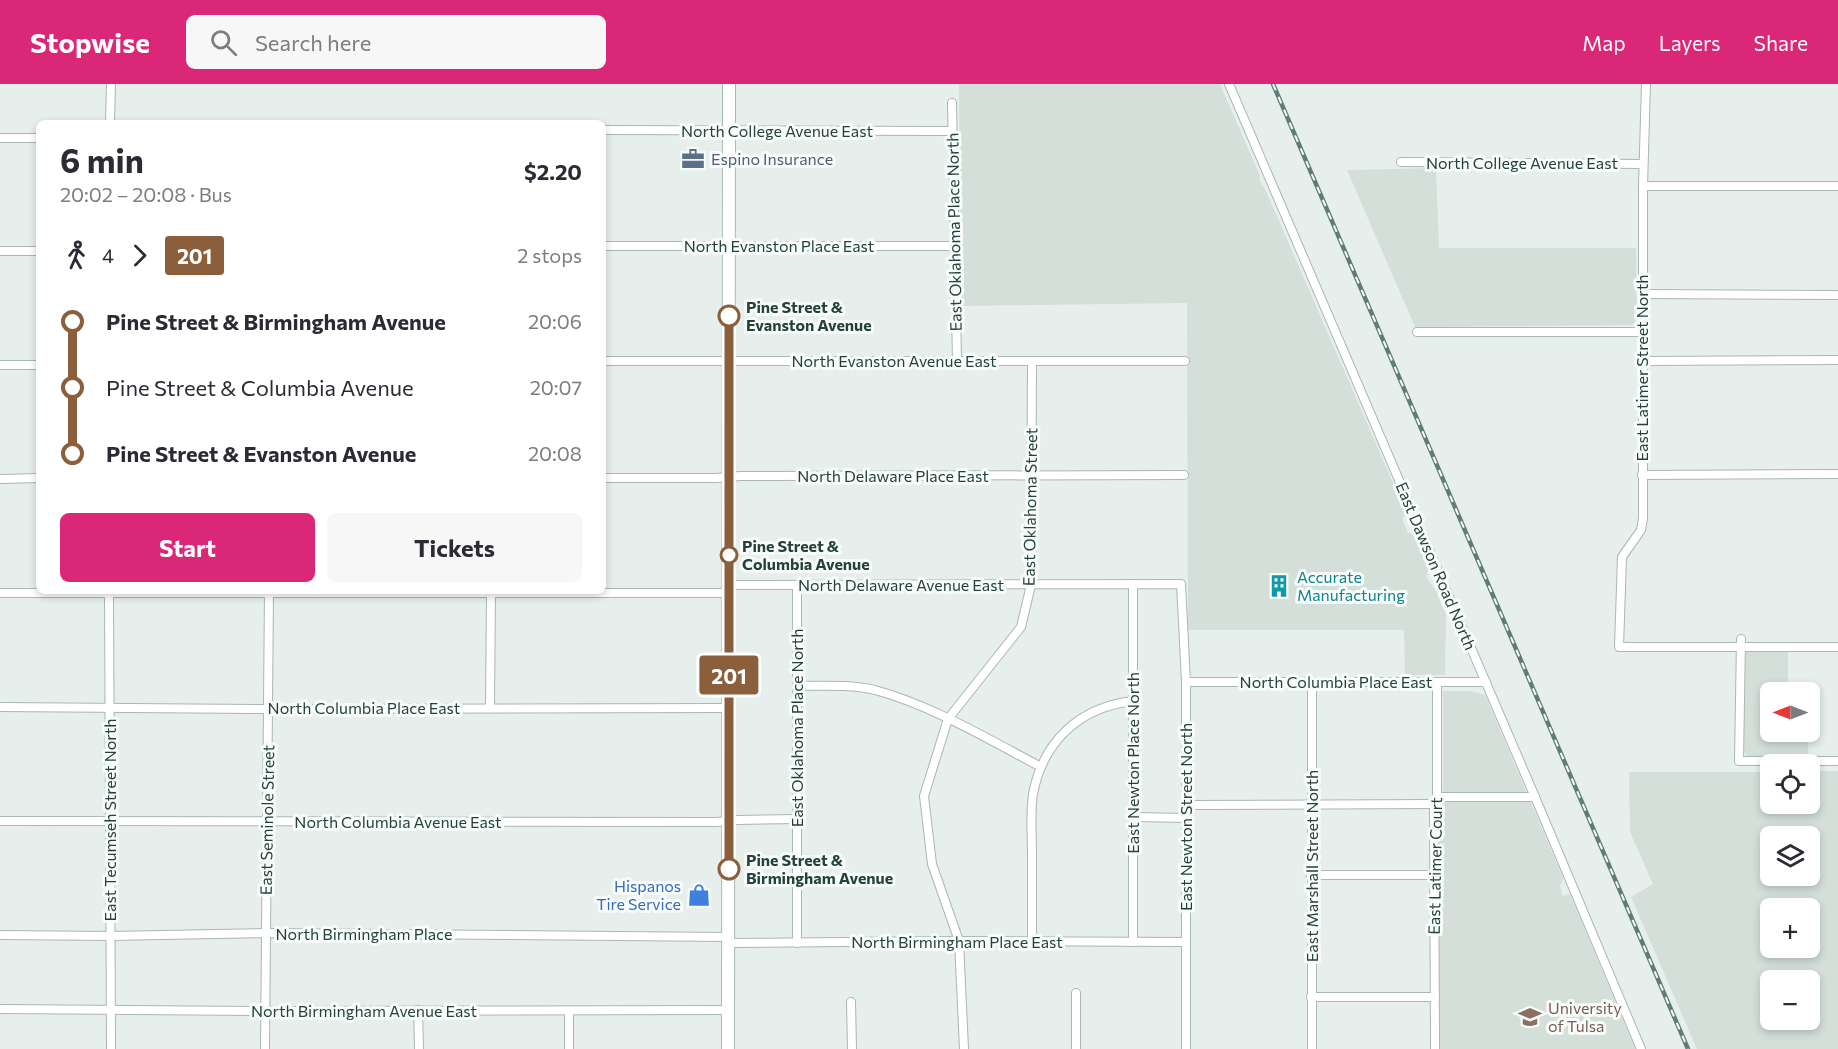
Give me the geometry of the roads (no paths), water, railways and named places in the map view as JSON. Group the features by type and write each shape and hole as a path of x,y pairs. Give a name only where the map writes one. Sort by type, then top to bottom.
{"main road":[{"path":"728,1049 729,84"}],"street":[{"path":"110,120 111,84"},
{"name":"East Dawson Road North","path":"1229,84 1536,797 1641,1049"},
{"name":"East Latimer Street North","path":"1646,84 1643,164 1643,518 1641,530 1622,558 1619,647 1741,643"},
{"name":"East Oklahoma Place North","path":"952,103 957,361"},
{"name":"North College Avenue East","path":"606,130 952,131"},
{"path":"0,138 36,138"},
{"name":"North College Avenue East","path":"1401,162 1643,164"},
{"path":"1643,186 1838,186"},
{"name":"North Evanston Place East","path":"606,246 955,246"},
{"path":"0,251 36,251"},
{"path":"1643,294 1838,295"},
{"path":"1417,332 1642,332"},
{"path":"1642,361 1838,360"},
{"name":"North Evanston Avenue East","path":"606,361 1185,361"},
{"name":"East Oklahoma Street","path":"964,1049 959,940 932,864 924,796 948,719 1021,627 1031,585 1032,362"},
{"path":"0,365 36,365"},
{"path":"1642,475 1838,474"},
{"name":"North Delaware Place East","path":"606,478 1184,475"},
{"path":"0,479 36,478"},
{"name":"North Delaware Avenue East","path":"606,591 729,589 797,585 1181,584"},
{"name":"East Newton Street North","path":"1181,584 1186,682 1186,1049"},
{"name":"East Oklahoma Place North","path":"797,585 797,943"},
{"name":"East Newton Place North","path":"1132,585 1132,942"},
{"name":"North Delaware Avenue East","path":"0,593 36,593"},
{"name":"East Tecumseh Street North","path":"110,594 111,1049"},
{"name":"East Seminole Street","path":"265,1049 269,594"},
{"path":"490,707 491,594"},
{"path":"1838,647 1741,643 1739,761 1838,761"},
{"name":"North Columbia Place East","path":"1186,682 1486,682"},
{"name":"East Marshall Street North","path":"1312,682 1312,1049"},
{"name":"East Latimer Court","path":"1435,1049 1433,875 1437,682"},
{"path":"797,686 842,686 874,690 948,719 1041,767"},
{"path":"1032,942 1033,797 1041,767 1054,744 1083,716 1114,703 1133,701"},
{"name":"North Columbia Place East","path":"0,707 729,708"},
{"path":"1187,805 1312,805 1536,797"},
{"path":"1133,817 1186,818"},
{"name":"North Columbia Avenue East","path":"0,821 716,822 797,819"},
{"path":"1311,875 1433,875"},
{"name":"North Birmingham Place","path":"0,935 110,936 265,933 728,940"},
{"name":"North Birmingham Place East","path":"728,940 797,943 959,940 1186,942"},
{"path":"1076,993 1076,1049"},
{"path":"1311,997 1435,997"},
{"path":"851,1002 852,1049"},
{"name":"North Birmingham Avenue East","path":"0,1009 728,1010"},
{"path":"418,1010 419,1049"},
{"path":"569,1011 569,1049"}],"railway":[{"path":"1273,84 1688,1049"}],"place":[{"name":"Espino Insurance","path":"693,159"},
{"name":"Pine Street & Evanston Avenue","path":"729,316"},
{"name":"Pine Street & Columbia Avenue","path":"729,555"},
{"name":"Accurate Manufacturing","path":"1279,586"},
{"name":"Pine Street & Birmingham Avenue","path":"729,869"},
{"name":"Hispanos Tire Service","path":"699,895"},
{"name":"University of Tulsa","path":"1530,1017"}]}
